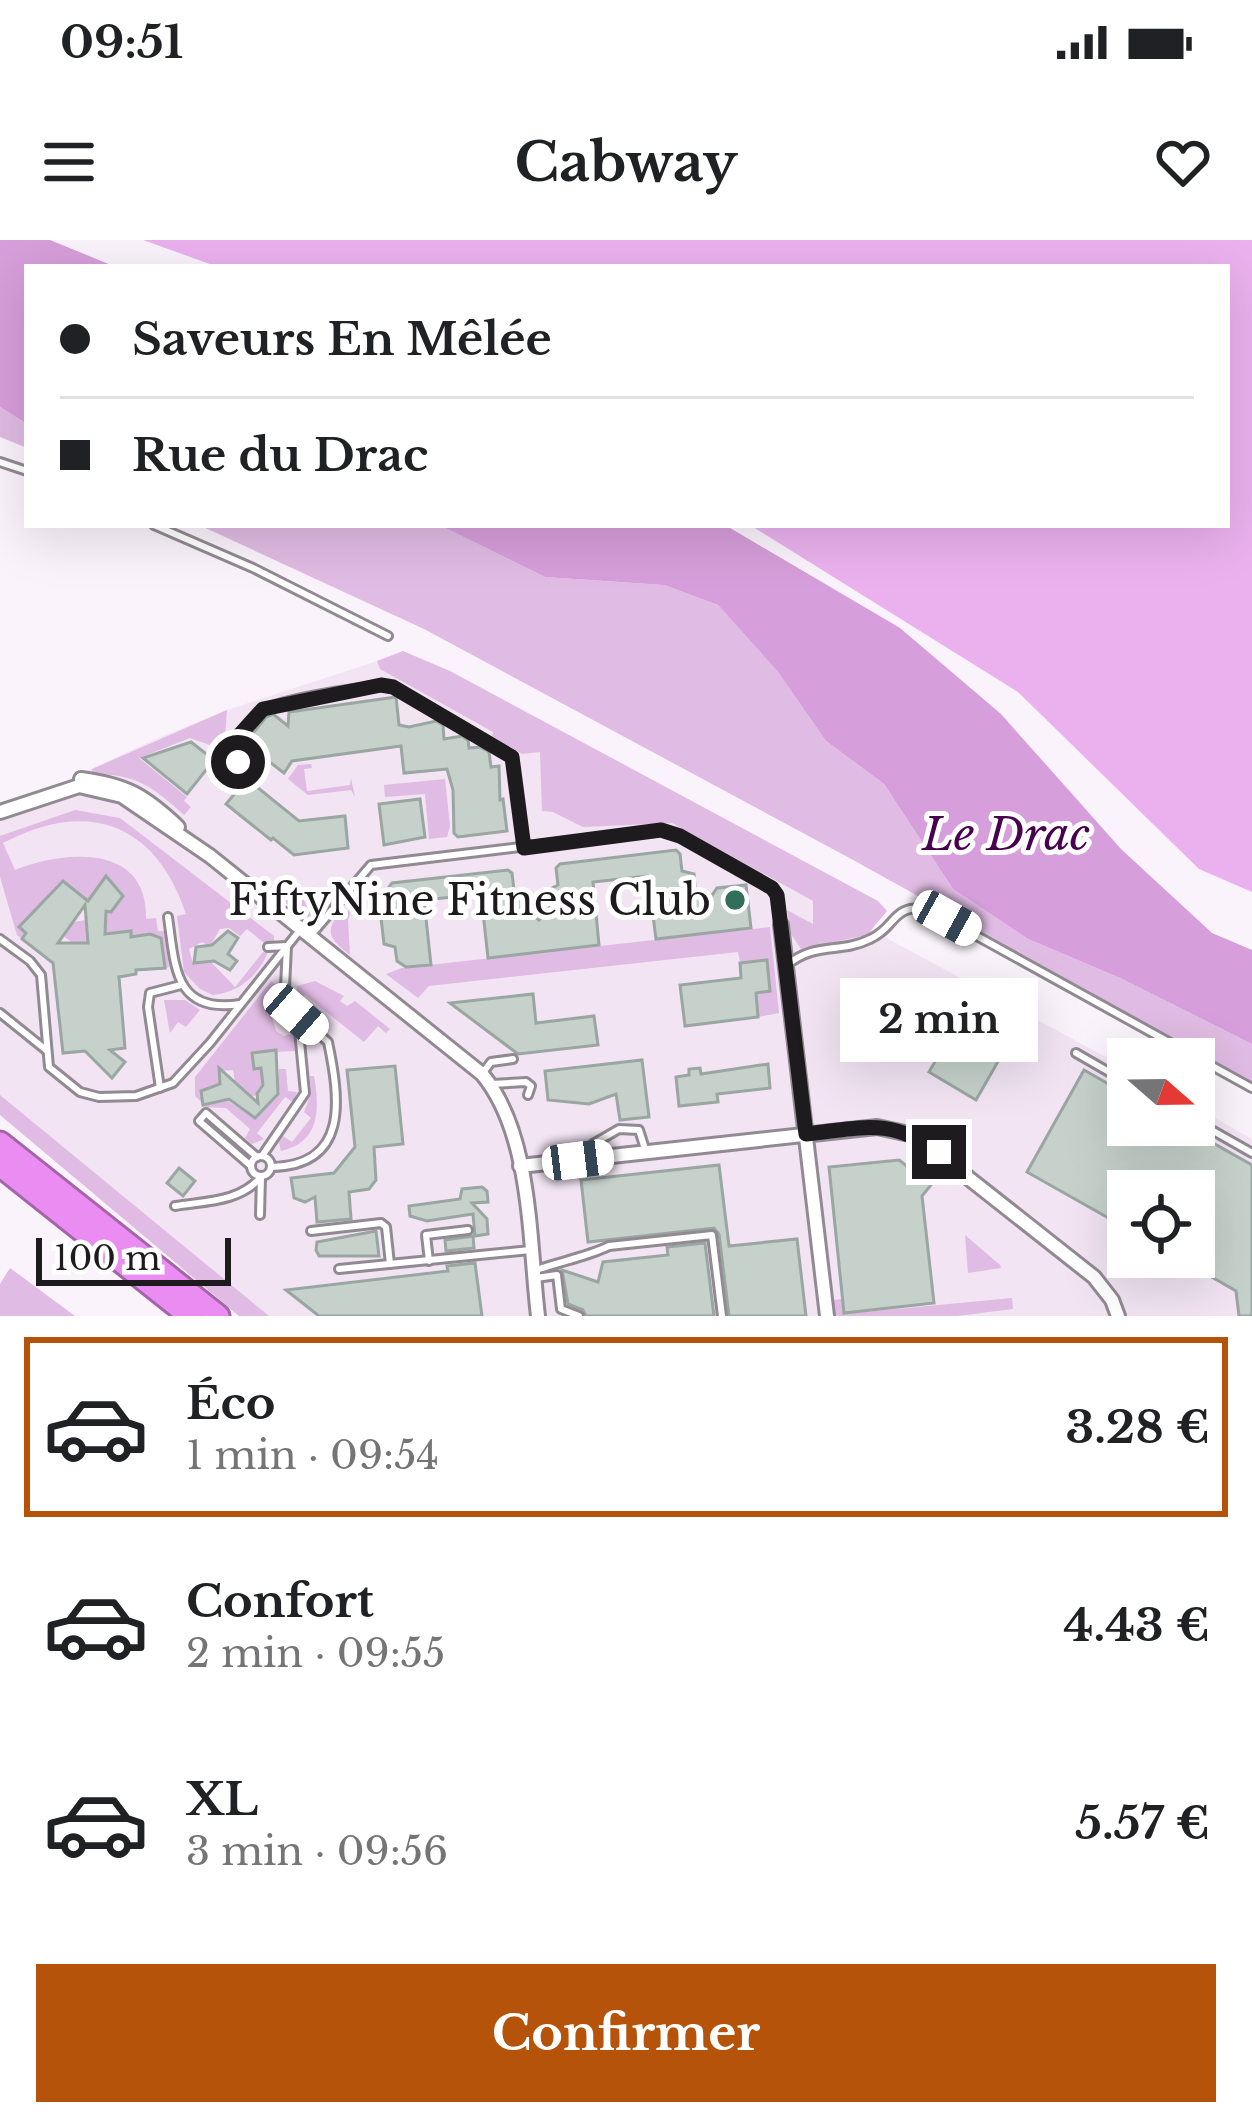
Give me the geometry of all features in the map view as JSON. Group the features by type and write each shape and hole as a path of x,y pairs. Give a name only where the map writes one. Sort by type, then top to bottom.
{"highway":[{"path":"0,1139 11,1162 190,1316"},
{"path":"11,1162 218,1316"}],"street":[{"path":"0,808 84,787 122,796 210,856 486,1079 510,1120 538,1316"},
{"path":"781,925 827,1316"},
{"path":"520,1166 877,1126 914,1135 1094,1277 1118,1316"}],"lane":[{"path":"161,528 388,635"},
{"path":"238,762 235,740 263,709 326,694 393,687 512,757 524,848"},
{"path":"0,939 30,961 40,975 50,1067 80,1092 116,1099 173,1083 287,946 371,865 661,830 772,888 781,925"},
{"path":"787,965 818,947 870,939 903,910 928,909 1252,1088"},
{"path":"168,917 182,985 200,1000 222,1006 240,1004"},
{"path":"268,947 287,946"},
{"path":"251,1166 305,1093 298,1031 284,1007 287,946"},
{"path":"160,1088 150,993 182,985"},
{"path":"175,1206 237,1196 272,1167 295,1166 315,1157 331,1135 335,1114 328,1042 296,1014 286,990"},
{"path":"0,1012 46,1050"},
{"path":"1076,1053 1107,1071"},
{"path":"513,1059 491,1062 486,1079 526,1082 531,1086 528,1095"},
{"path":"260,1215 261,1177 200,1121 206,1113 272,1167"},
{"path":"593,1144 619,1130 639,1130 646,1152"},
{"path":"1215,1132 1252,1153"},
{"path":"311,1231 381,1223 386,1226 390,1264"},
{"path":"429,1261 426,1234 468,1230"},
{"path":"533,1275 569,1259 595,1256 608,1246 712,1235 722,1316"},
{"path":"339,1269 530,1250"},
{"path":"533,1275 557,1275 561,1309 579,1316"}],"shaded area":[{"path":"143,240 1252,240 1252,892 1199,869 1018,692 755,528 1230,528 1230,264 210,264"},
{"path":"0,407 24,422 24,447 0,437"},
{"path":"205,528 445,528 545,577 664,585 718,605 778,672 826,741 884,784 953,889 1028,939 1120,978 1252,1044 1252,1082 1215,1061 1215,1038 1173,1038 424,629"},
{"path":"403,651 450,671 878,901 887,911 867,935 801,949 791,934 787,910 813,924 813,901 672,823 583,827 542,811 540,752 522,754 492,736 493,732 380,669 377,661"},
{"path":"377,661 1107,1058 1107,1146 1215,1146 1215,1118 1252,1139 1252,1316 267,1316 0,1098 0,812 227,710"},
{"path":"227,710 224,750 190,738 139,758 187,797 184,801 191,807 184,815 143,784 92,774 92,769"},
{"path":"311,764 312,768 304,769 307,791 350,785 351,778 355,797 351,790 308,795 288,779 298,765"},
{"path":"445,779 447,837 429,839 425,794 385,797 384,785"},
{"path":"75,810 120,818 274,936 274,942 264,943 247,929 240,936 229,928 220,929 210,946 202,942 189,949 193,964 212,963 235,987 269,950 254,974 240,986 223,993 213,995 200,989 184,972 177,916 186,914 157,858 115,828 90,822 34,829 3,843 15,870 56,859 99,858 133,876 143,894 146,919 156,918 158,931 164,931 169,967 165,968 161,939 150,934 131,937 130,931 88,936 88,943 73,943 63,936 73,922 101,915 123,896 106,877 92,901 80,900 63,881 39,906 50,916 46,922 32,912 20,927 26,933 22,939 17,935 0,877 0,836"},
{"path":"279,879 283,892 342,886 310,920 270,892"},
{"path":"352,909 350,955 331,933 337,915"},
{"path":"770,927 779,1013 758,1017 756,993 770,991 767,961 740,963 738,952 429,986 418,998 386,974 402,968"},
{"path":"271,981 278,986 277,1004 269,1007 276,1031 284,1036 294,1033 295,1051 252,1053 254,1068 261,1068 263,1085 255,1096 235,1082 233,1070 220,1071 220,1084 202,1091 202,1103 195,1096 195,1077"},
{"path":"315,981 344,996 340,1001 347,1006 355,1001 390,1029 386,1033 378,1026 364,1042 305,995 296,1004 297,986"},
{"path":"164,1000 185,1000 200,1010 186,1027 178,1022 170,1033"},
{"path":"279,1069 286,1069 288,1091 297,1092 293,1102 285,1097 257,1133 264,1139 252,1144 245,1138 250,1129 226,1108 202,1107 225,1099 255,1119 277,1095"},
{"path":"310,1076 314,1076 316,1089 314,1123 303,1140 281,1151 283,1136 292,1142 311,1118 304,1112 311,1094"},
{"path":"0,1095 269,1316 239,1316 0,1115"},
{"path":"965,1235 1000,1265 1001,1268 968,1273"},
{"path":"10,1268 75,1316 0,1316 0,1284"},
{"path":"1012,1298 1013,1309 957,1316 835,1316 833,1300 842,1299 844,1314"}],"water":[{"path":"0,240 50,240 109,264 24,264 24,422 0,407"},
{"name":"Le Drac","path":"445,528 730,528 900,628 1001,714 1121,849 1212,933 1252,950 1252,1044 1120,978 1028,939 953,889 884,784 826,741 778,672 718,605 664,585 545,577"}],"building":[{"path":"396,697 399,725 436,721 443,725 444,739 462,736 469,748 489,752 491,767 499,766 507,831 458,837 447,769 404,773 401,746 292,761 284,773 245,743 273,714 288,726 289,712"},
{"path":"191,742 214,760 187,794 143,758"},
{"path":"247,779 299,821 345,816 348,848 294,855 271,840 226,804"},
{"path":"420,799 425,837 384,845 379,804"},
{"path":"676,850 682,871 694,874 696,891 708,901 717,888 746,885 751,928 656,939 648,876 593,882 599,945 488,958 481,894 424,900 431,965 406,967 397,961 395,947 384,944 380,909 390,904 392,883 508,870 514,890 526,893 528,910 539,920 550,907 548,890 558,885 556,868 560,864"},
{"path":"106,876 123,896 111,912 106,911 105,934 131,931 131,937 150,934 161,938 165,968 136,970 136,974 119,977 125,1048 110,1050 125,1062 112,1078 85,1051 63,1053 53,963 22,939 26,933 19,927 63,881 88,901","holes":["85,905 88,943 58,943"]},
{"path":"228,931 238,938 228,954 237,961 230,970 214,961 194,963 196,947 212,945"},
{"path":"767,960 770,991 756,993 758,1017 685,1026 680,985 741,978 740,963"},
{"path":"533,994 536,1023 594,1016 598,1045 518,1054 450,1003"},
{"path":"881,1008 885,1048 850,1051 845,1012"},
{"path":"965,1010 1012,1037 976,1100 929,1072"},
{"path":"276,1050 278,1094 255,1118 229,1099 203,1105 201,1091 220,1084 219,1068 258,1103 261,1068 254,1069 252,1053"},
{"path":"642,1060 649,1117 620,1120 616,1094 589,1104 548,1100 545,1071"},
{"path":"768,1064 770,1088 717,1094 718,1102 679,1106 676,1077 689,1075 689,1069 700,1068 701,1074"},
{"path":"395,1066 403,1144 374,1147 376,1180 369,1189 349,1192 351,1219 317,1222 315,1197 305,1202 294,1198 291,1178 334,1173 355,1147 347,1070"},
{"path":"1084,1070 1107,1083 1107,1146 1215,1144 1252,1165 1252,1316 1239,1316 1236,1291 1213,1278 1215,1170 1107,1170 1107,1217 1027,1172"},
{"path":"899,1160 931,1185 922,1196 934,1303 844,1313 829,1167"},
{"path":"719,1165 729,1246 797,1239 806,1316 729,1316 719,1234 714,1228 588,1242 581,1180"},
{"path":"179,1168 195,1181 183,1196 167,1183"},
{"path":"482,1187 488,1202 472,1203 487,1219 488,1234 475,1236 473,1214 427,1221 410,1216 409,1206 460,1199 462,1189"},
{"path":"376,1231 379,1256 319,1256 316,1250 317,1242"},
{"path":"473,1236 474,1248 446,1251 445,1240"},
{"path":"705,1243 714,1316 586,1316 568,1304 562,1270 598,1282 603,1262 668,1255 667,1247"},
{"path":"475,1263 482,1316 319,1316 286,1290 448,1271 447,1266"}],"place":[{"name":"FiftyNine Fitness Club","path":"735,900"}],"route":[{"path":"238,762 235,740 263,709 326,694 393,687 512,757 524,848 661,830 680,836 777,895 806,1134 877,1126 902,1129 939,1152"}]}
